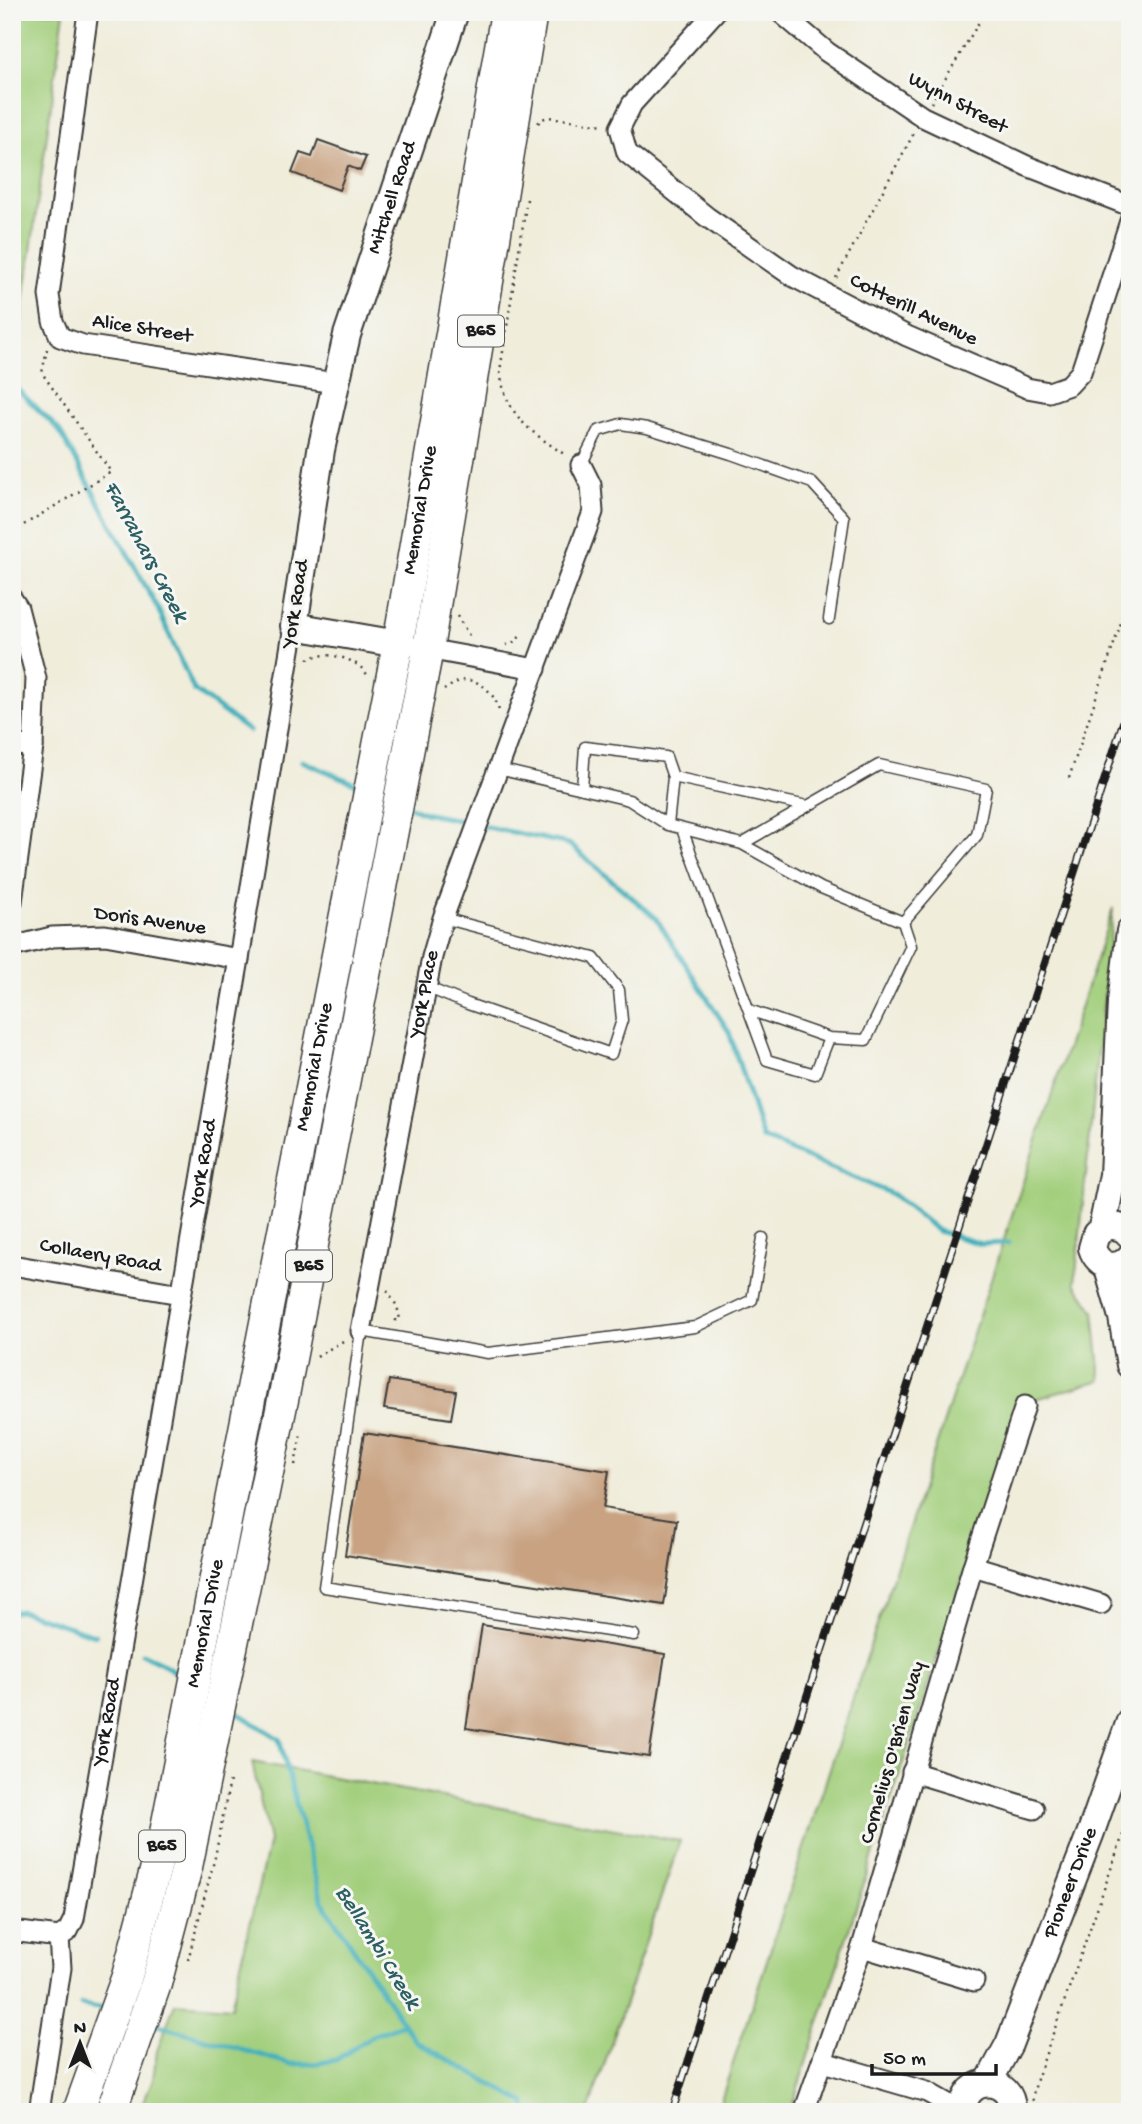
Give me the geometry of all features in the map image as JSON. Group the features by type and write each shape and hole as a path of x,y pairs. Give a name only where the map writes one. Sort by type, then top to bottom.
{"main road":[{"name":"Mitchell Road","path":"335,383 347,335 455,12"},
{"name":"Memorial Drive","path":"78,2112 127,1976 165,1833 398,644 506,12"},
{"name":"Memorial Drive","path":"111,2112 156,1984 187,1867 281,1409 428,649 532,12"},
{"name":"York Road","path":"294,626 321,450 335,383"},
{"path":"294,626 398,644"},
{"path":"1130,931 1121,1002 1113,1175 1122,1242 1122,1317 1130,1365"},
{"name":"Pioneer Drive","path":"997,2103 1009,2044 1091,1832 1130,1721"}],"street":[{"path":"52,321 49,295 88,12"},
{"path":"620,128 632,104 715,12"},
{"name":"Wynn Street","path":"780,12 827,52 923,117 1027,166 1130,206"},
{"name":"Cotterill Avenue","path":"620,128 627,153 707,217 793,276 907,336 1027,388 1049,392 1069,385 1081,372 1130,221"},
{"name":"Alice Street","path":"52,321 60,337 83,345 335,383"},
{"name":"York Place","path":"361,1331 426,987 443,918 593,512 591,485 581,465"},
{"path":"12,599 18,608 36,678 33,747 12,902"},
{"name":"York Road","path":"60,1937 68,1931 74,1919 294,626"},
{"path":"398,644 536,669"},
{"path":"12,744 33,747"},
{"name":"Doris Avenue","path":"12,947 52,937 105,935 239,959"},
{"name":"Collaery Road","path":"12,1265 180,1294"},
{"name":"Cornelius O'Brien Way","path":"804,2112 862,1947 973,1566 1025,1406"},
{"path":"973,1566 1101,1604"},
{"path":"912,1772 1034,1809"},
{"path":"12,1931 60,1937 61,1968 39,2112"},
{"path":"862,1947 974,1981"},
{"path":"823,2062 927,2092 997,2103"}],"lane":[{"path":"581,465 598,430 621,424 647,428 731,454 812,484 844,518 829,620"},
{"path":"582,789 584,747 666,757 673,777 668,825"},
{"path":"742,844 879,765 986,789 976,835 903,922"},
{"path":"498,769 629,800 668,825 742,844 821,888 903,922 911,946 866,1040 829,1038 749,1010"},
{"path":"673,777 807,806"},
{"path":"682,829 767,1060 815,1074 829,1038"},
{"path":"426,987 611,1054 622,1020 619,990 594,958 443,918"},
{"path":"634,1635 324,1587 361,1331 488,1353 695,1327 752,1300 763,1238"}],"path":[{"path":"827,295 923,117 985,12"},
{"path":"538,123 542,118 548,117 620,128"},
{"path":"528,192 500,371 502,387 508,403 522,422 581,465"},
{"path":"12,532 111,471 41,373 52,321"},
{"path":"1069,778 1130,596"},
{"path":"455,610 460,624 471,639"},
{"path":"501,647 514,642 523,634"},
{"path":"304,662 317,655 341,658 357,663 367,674 368,681"},
{"path":"440,695 444,689 464,680 477,683 496,701 499,712"},
{"path":"997,2103 1039,2107 1032,2099 1037,2079 1130,1815"}],"green space":[{"path":"12,12 64,12 19,337 12,336"},
{"path":"1113,908 1075,1283 1094,1311 1101,1380 1019,1404 790,2112 717,2112"},
{"path":"252,1762 680,1841 588,2112 139,2112 153,2079 157,2051 175,2003 231,2007 269,1841"}],"building":[{"path":"318,140 366,157 360,171 348,166 339,190 292,173 300,153 312,157"},
{"path":"389,1380 456,1391 451,1419 384,1409"},
{"path":"364,1433 609,1471 603,1508 677,1520 664,1605 345,1555"},
{"path":"482,1625 665,1654 649,1757 466,1728"}],"waterway":[{"name":"Farrahars Creek","path":"12,384 59,430 157,607 194,690 249,731"},
{"name":"Farrahars Creek","path":"302,761 361,786"},
{"name":"Farrahars Creek","path":"408,806 424,813 473,823"},
{"name":"Farrahars Creek","path":"482,826 569,844 656,918 729,1032 763,1139 892,1194 938,1231 981,1244 1008,1243"},
{"path":"12,1612 22,1611 95,1635"},
{"path":"142,1654 184,1678"},
{"name":"Bellambi Creek","path":"230,1708 279,1739 322,1901 415,2041 525,2103 526,2112"},
{"path":"81,2005 105,2009"},
{"path":"152,2023 291,2064 336,2060 374,2035 404,2024"}],"railway":[{"path":"672,2112 1130,701"}]}
